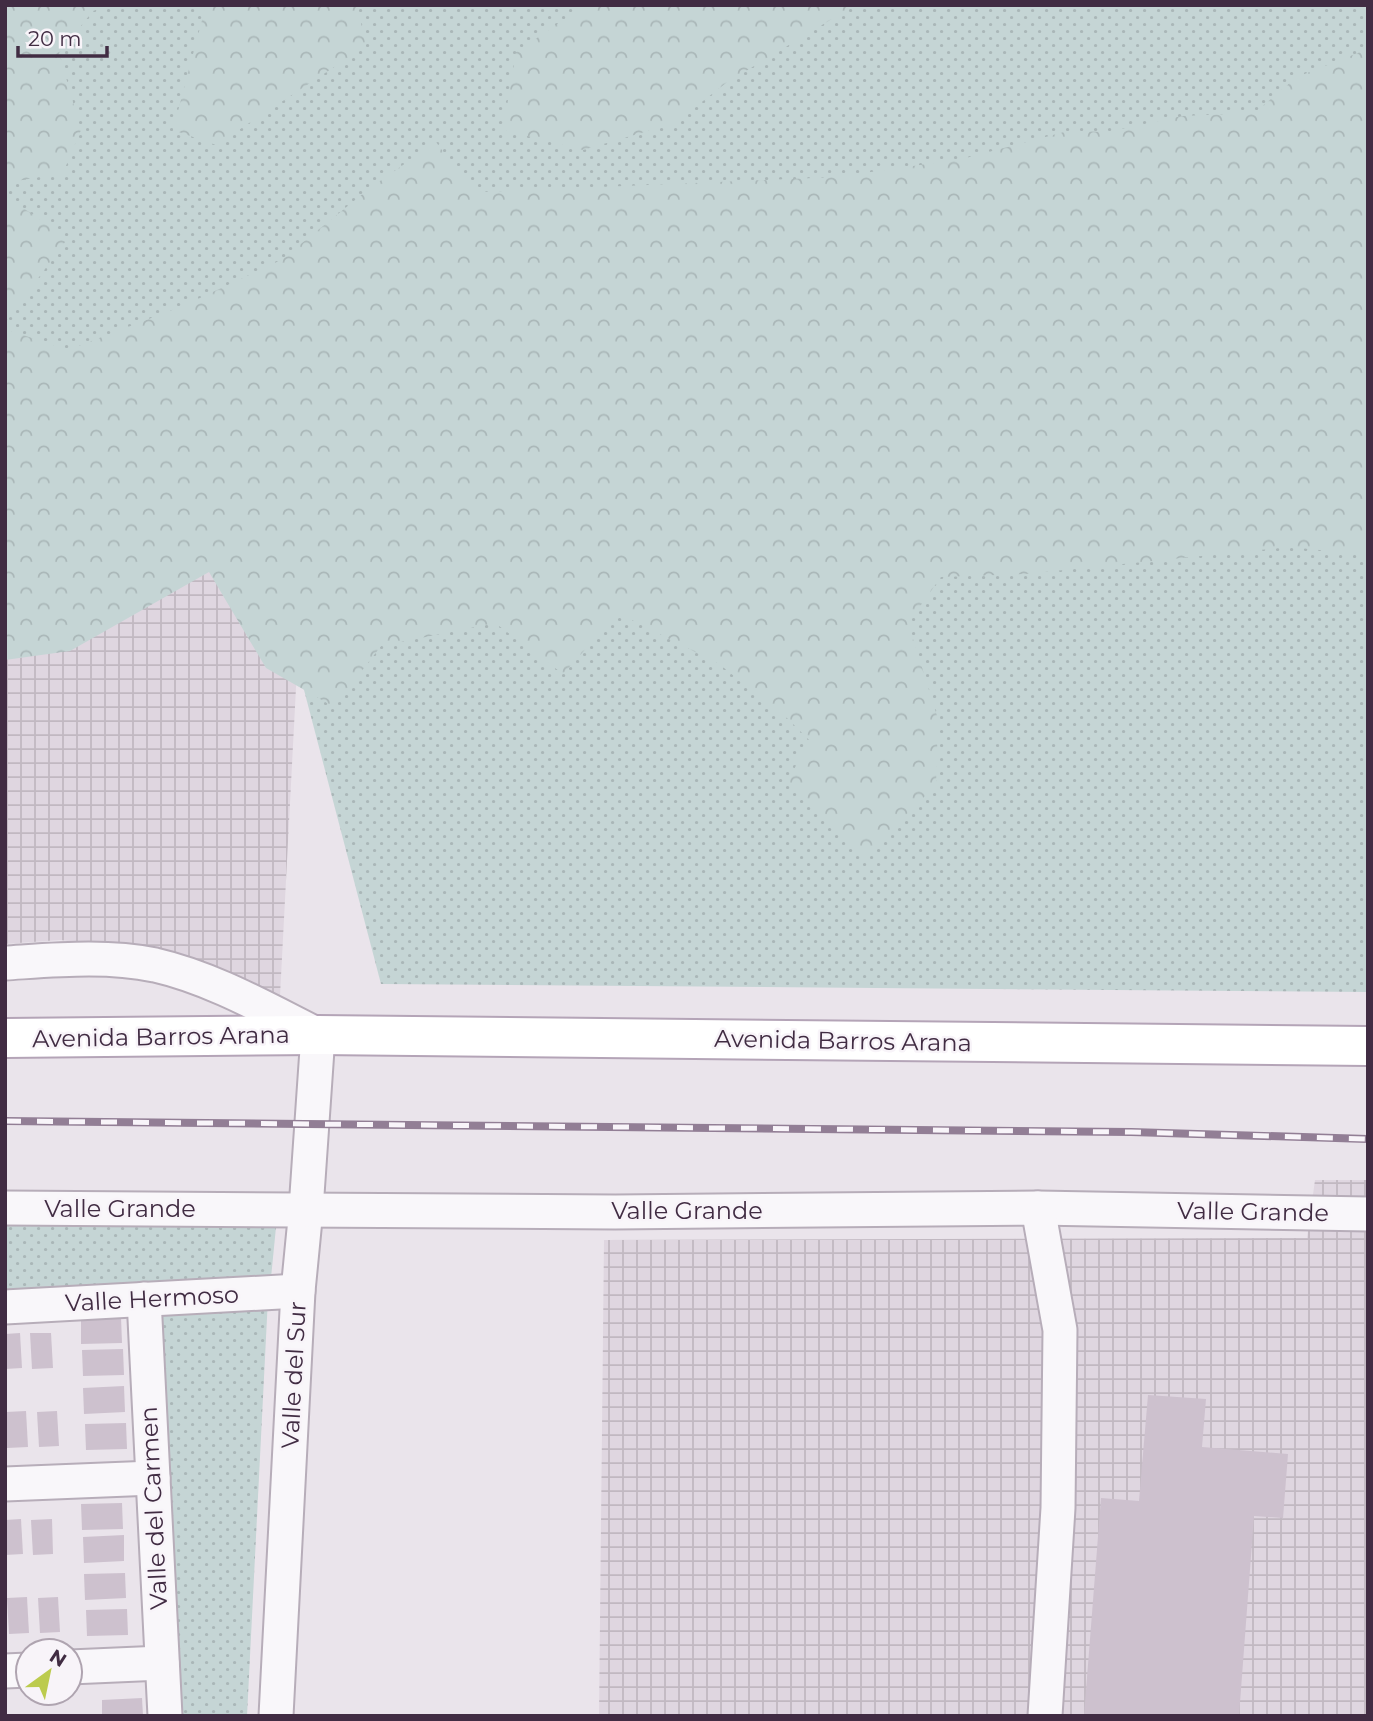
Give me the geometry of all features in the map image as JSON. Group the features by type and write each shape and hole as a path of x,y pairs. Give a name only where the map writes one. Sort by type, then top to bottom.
{"main road":[{"name":"Avenida Barros Arana","path":"5,1038 318,1035 1368,1046"}],"street":[{"name":"Avenida Barros Arana","path":"5,963 75,959 117,960 155,965 235,994 318,1035"},
{"name":"Valle del Sur","path":"276,1716 298,1291 318,1035"},
{"name":"Valle Grande","path":"5,1208 615,1212 1038,1209 1368,1214"},
{"path":"1038,1209 1060,1330 1058,1508 1045,1716"},
{"name":"Valle Hermoso","path":"5,1307 298,1291"},
{"name":"Valle del Carmen","path":"144,1300 165,1716"},
{"path":"5,1484 153,1478"},
{"path":"84,1666 162,1663"}],"shaded area":[{"path":"306,495 280,996 184,955 60,940 5,944 5,614"},
{"path":"1315,1180 1368,1180 1368,1716 599,1716 604,1240 1307,1238"}],"green space":[{"path":"5,5 1368,5 1368,457 683,398 5,614"},
{"path":"5,5 110,5 93,11 59,53 81,130 63,173 5,183"},
{"path":"206,5 357,5 366,46 216,145 173,130"},
{"path":"586,5 855,5 726,83 675,123 583,150 503,130 516,52"},
{"path":"1368,49 1368,555 1290,547 1025,574 941,577 908,623 938,719 936,785 862,859 787,783 809,740 788,719 719,664 618,613 563,674 495,623 381,646 334,707 266,668 209,572 70,651 5,660 5,329 68,350 185,305 281,260 370,188 436,142 466,183 483,192 836,177 962,159 1068,131 1107,132 1182,116 1254,113 1297,77"},
{"path":"5,196 68,238 5,323"},
{"path":"1368,462 1368,992 381,984 265,541"},
{"path":"5,1217 277,1217 271,1278 5,1293"},
{"path":"268,1298 247,1716 176,1716 154,1303"}],"building":[{"path":"121,1317 122,1343 81,1344 81,1318"},
{"path":"20,1333 22,1368 5,1369 5,1334"},
{"path":"30,1333 51,1333 53,1368 32,1369"},
{"path":"123,1349 124,1375 83,1376 82,1350"},
{"path":"124,1386 125,1412 84,1414 83,1388"},
{"path":"1148,1395 1206,1399 1202,1447 1288,1454 1283,1518 1254,1516 1239,1716 1084,1716 1101,1498 1139,1501"},
{"path":"26,1411 28,1447 7,1448 6,1412"},
{"path":"57,1411 59,1446 39,1447 37,1412"},
{"path":"126,1423 127,1449 86,1450 85,1424"},
{"path":"122,1503 123,1529 82,1530 81,1504"},
{"path":"21,1519 23,1554 5,1555 5,1520"},
{"path":"52,1519 53,1554 33,1555 31,1520"},
{"path":"124,1535 124,1561 84,1563 83,1537"},
{"path":"125,1573 126,1598 85,1600 84,1574"},
{"path":"27,1597 29,1633 9,1634 7,1598"},
{"path":"58,1597 60,1632 40,1633 38,1598"},
{"path":"127,1609 128,1635 87,1636 86,1610"},
{"path":"142,1698 143,1716 102,1716 102,1700"}],"railway":[{"path":"5,1121 1131,1132 1368,1139"}]}
